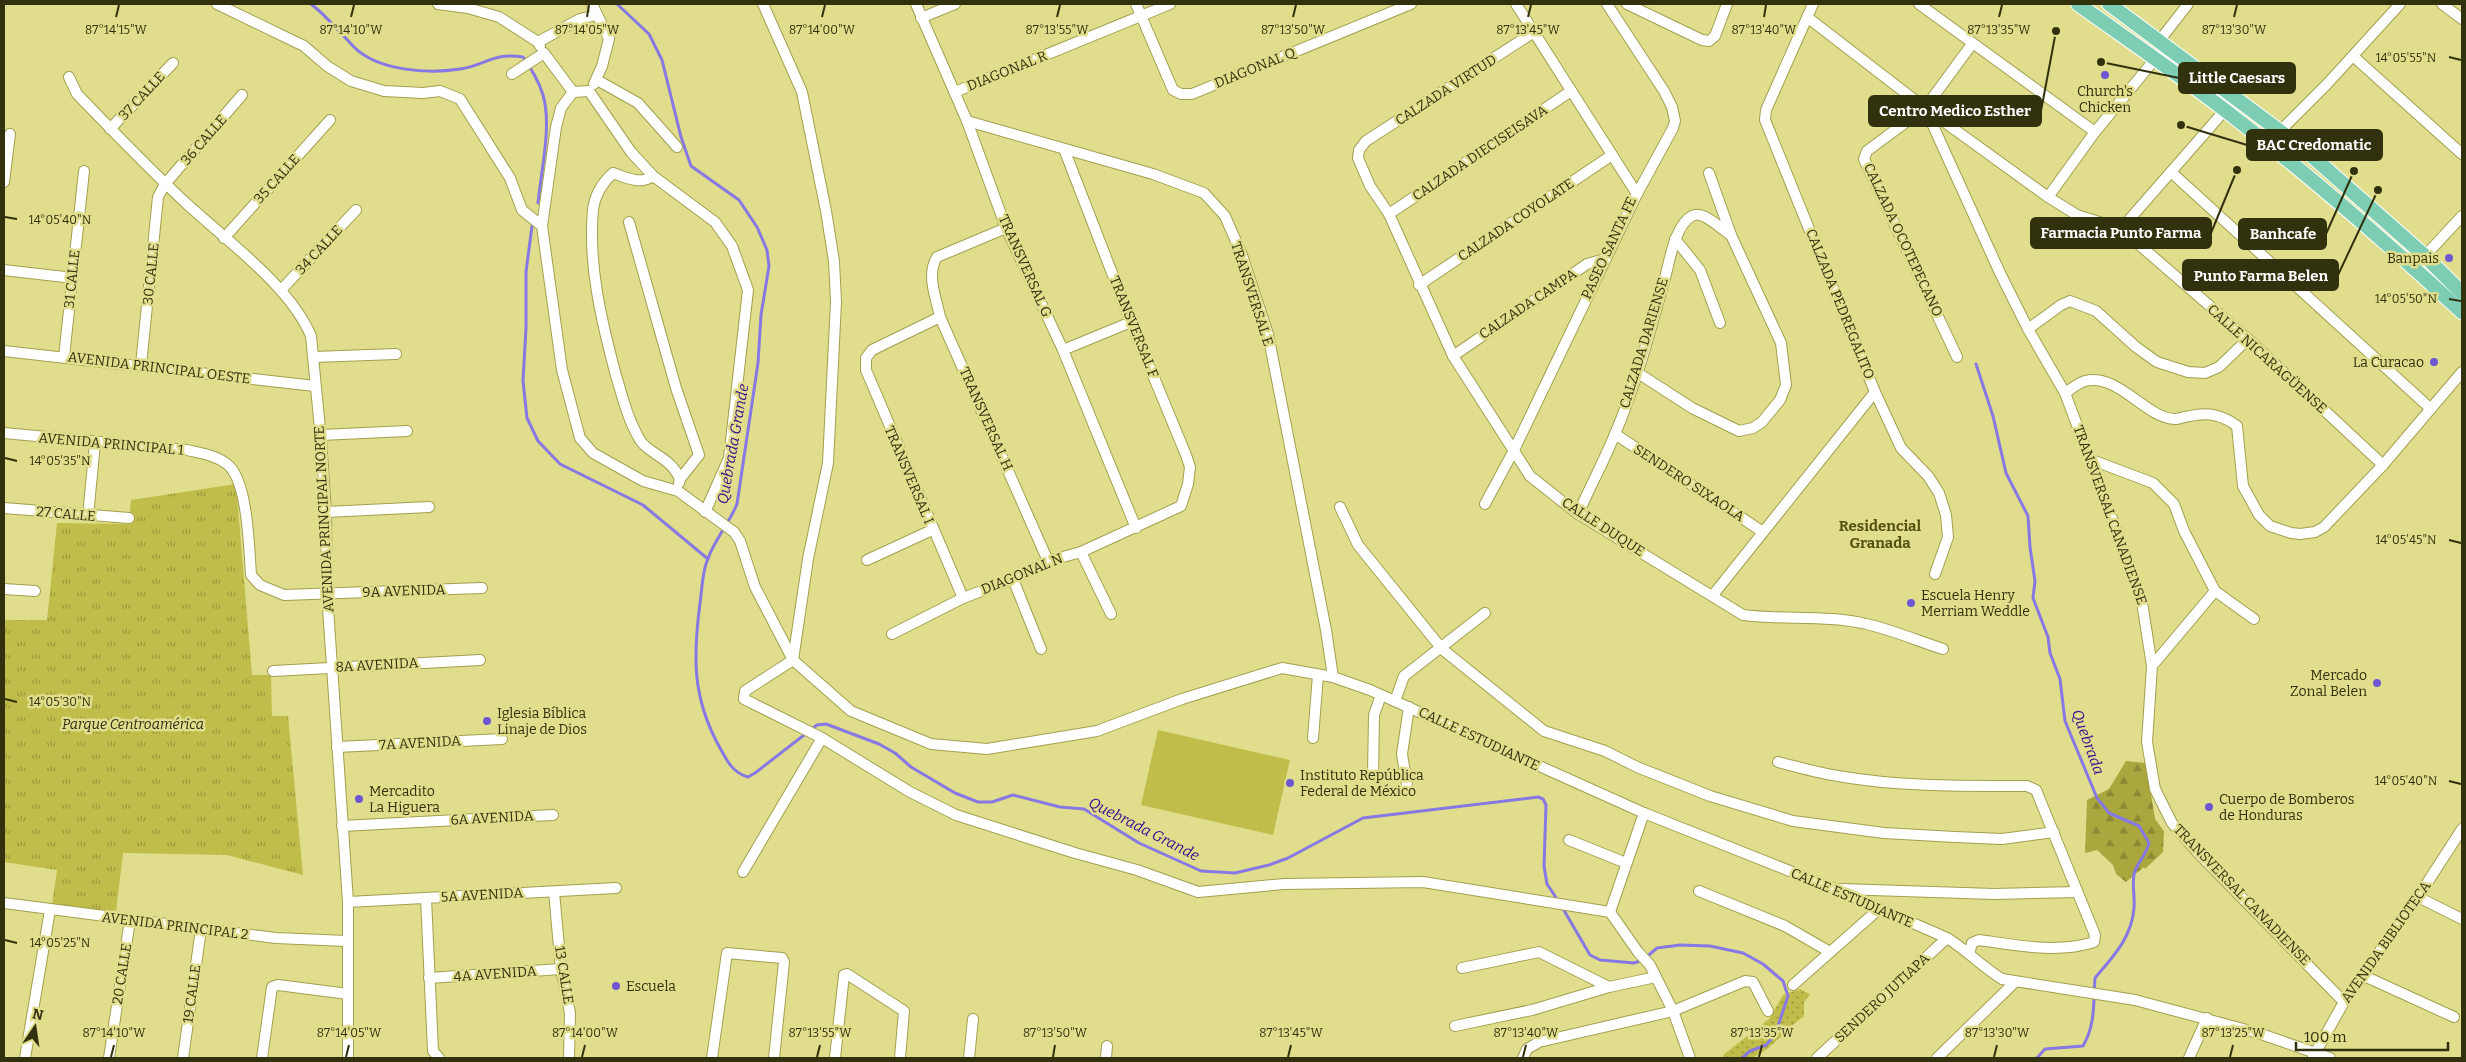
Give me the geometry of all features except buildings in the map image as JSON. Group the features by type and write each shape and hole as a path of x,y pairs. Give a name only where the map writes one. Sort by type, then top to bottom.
{"main road":[{"path":"2078,4 2225,110 2354,214 2462,312"},
{"path":"2109,4 2160,40 2304,150 2425,256 2462,293"}],"street":[{"path":"438,4 468,8 499,17 538,42 573,92"},
{"path":"589,91 597,80 609,39 602,20 596,15 592,4"},
{"path":"763,4 802,92 826,211 834,261 836,302 828,463 808,559 793,660 745,691 743,697 811,734 822,738 910,792 956,815 1138,870 1198,892 1284,884 1423,882 1610,912 1638,952 1650,965 1673,1011 1690,1058"},
{"name":"TRANSVERSAL G","path":"916,4 967,121 1006,228 1063,350 1136,528"},
{"path":"921,18 956,4"},
{"path":"1136,4 1141,16"},
{"name":"DIAGONAL R","path":"955,92 1170,4"},
{"name":"DIAGONAL Q","path":"1141,16 1173,90 1182,94 1192,94 1412,4"},
{"name":"PASEO SANTA FE","path":"1485,504 1514,450 1637,194 1516,4"},
{"path":"1608,4 1664,91 1672,107 1674,121 1637,194"},
{"path":"1627,4 1702,40 1709,41 1715,36 1727,4"},
{"name":"CALZADA PEDREGALITO","path":"1713,595 1875,392 1765,120 1766,110 1813,4"},
{"path":"1919,4 2095,132"},
{"path":"2160,40 2188,4"},
{"path":"2279,132 2400,4"},
{"path":"2442,4 2462,19"},
{"path":"222,5 304,46 328,66 351,81 384,91 423,93 440,91 460,99 510,178 522,210 542,226"},
{"path":"538,42 580,19 596,15"},
{"name":"CALLE NICARAGÜENSE","path":"1807,17 1925,108 2048,197 2077,215 2122,229 2248,339 2383,465"},
{"name":"CALZADA VIRTUD","path":"1359,150 1366,142 1534,32"},
{"name":"CALZADA OCOTEPECANO","path":"1957,357 1864,159 1867,151 1925,108 1972,44"},
{"path":"512,74 544,53"},
{"path":"2352,56 2462,154"},
{"path":"2048,197 2095,132 2155,59"},
{"name":"37 CALLE","path":"110,129 173,63"},
{"name":"AVENIDA PRINCIPAL NORTE","path":"69,77 77,94 110,129 165,184 281,290 304,320 311,336 326,512 327,593 348,902 348,1058"},
{"path":"597,80 638,104 677,147"},
{"path":"589,91 573,92 561,108 556,127 542,226 562,370 580,438 593,453 643,481 678,491 680,478 677,470 641,442 626,410 600,316 594,258 593,208 602,184 612,174 630,180 645,182 653,176"},
{"path":"589,91 632,152 653,176 714,222 732,246 748,290 729,458 705,512"},
{"name":"CALZADA DIECISEISAVA","path":"1389,214 1572,91"},
{"name":"36 CALLE","path":"165,184 242,95"},
{"path":"2122,229 2234,98"},
{"name":"TRANSVERSAL CANADIENSE","path":"1925,108 2028,329 2065,393 2092,460 2141,596 2152,666 2147,742 2155,789 2172,823 2198,853 2344,1002"},
{"name":"35 CALLE","path":"224,238 330,120"},
{"name":"TRANSVERSAL E","path":"967,121 1153,174 1204,193 1225,216 1242,255 1268,334 1326,630 1333,677"},
{"path":"4,182 10,134"},
{"name":"TRANSVERSAL F","path":"1064,149 1190,467 1188,484 1181,506"},
{"name":"CALLE DUQUE","path":"1359,150 1358,158 1370,186 1389,214 1453,356 1530,476 1578,514 1743,615 1774,619 1827,620 1866,624 1943,649"},
{"name":"CALZADA COYOLATE","path":"1420,285 1612,155"},
{"name":"31 CALLE","path":"64,357 84,171"},
{"path":"2171,172 2430,409"},
{"path":"1638,373 1692,408 1738,431 1753,428 1762,422 1780,400 1786,385 1781,343 1731,235 1709,173"},
{"name":"30 CALLE","path":"141,365 158,197 165,184"},
{"name":"34 CALLE","path":"281,290 356,210"},
{"name":"CALZADA DARIENSE","path":"1578,514 1615,434 1638,373 1675,239 1688,219 1700,215 1705,216 1718,228 1731,235"},
{"path":"2425,256 2462,216"},
{"path":"629,222 676,388 699,455 680,478"},
{"name":"TRANSVERSAL H","path":"1006,228 937,257 931,266 931,275 940,317 1048,561"},
{"path":"1675,239 1700,270 1720,323"},
{"name":"CALZADA CAMPA","path":"1453,356 1587,264 1605,259"},
{"path":"4,270 73,278"},
{"path":"2028,329 2061,305 2070,301 2096,311 2136,347 2157,362 2174,369 2204,373 2219,367 2248,339"},
{"name":"TRANSVERSAL I","path":"940,317 872,350 866,358 866,370 932,530 963,598"},
{"path":"1063,350 1131,322"},
{"name":"AVENIDA PRINCIPAL OESTE","path":"4,350 315,386"},
{"path":"314,357 396,354"},
{"path":"2065,393 2085,381 2105,382 2157,412 2175,419 2192,415 2217,414 2229,420 2237,426 2243,486 2259,515 2270,526 2300,534 2324,527 2383,465 2462,372"},
{"path":"1875,392 1900,448 1928,476 1939,494 1944,508 1948,537 1935,574"},
{"path":"320,436 407,431"},
{"name":"AVENIDA PRINCIPAL 1","path":"4,433 95,443 187,450 209,454 228,465 239,481 251,575 260,585 284,595 327,593"},
{"name":"SENDERO SIXAOLA","path":"1615,434 1763,532"},
{"path":"88,516 95,443"},
{"path":"2092,460 2153,483 2174,504 2184,531 2215,591 2254,619"},
{"name":"CALLE ESTUDIANTE","path":"678,491 734,532 740,541 755,588 793,660 851,711 931,744 986,749 1097,731 1182,699 1282,668 1333,677 1409,707 1644,812 1835,889 1947,938 1988,971 2015,982 2135,1000 2258,1033 2314,1056 2330,1058"},
{"name":"DIAGONAL N","path":"892,634 963,598 1013,579 1048,561 1081,552 1181,506"},
{"path":"326,512 428,507"},
{"path":"1340,507 1358,545 1442,649 1544,731 1604,751 1637,767 1710,796 1793,821 1884,833 2002,839 2054,832"},
{"name":"27 CALLE","path":"4,508 129,518"},
{"path":"867,560 932,530"},
{"path":"1081,552 1111,614"},
{"path":"1013,579 1041,649"},
{"path":"4,588 35,591"},
{"name":"9A AVENIDA","path":"327,593 482,588"},
{"path":"2152,666 2215,591"},
{"path":"1395,701 1404,676 1442,649 1485,613"},
{"name":"8A AVENIDA","path":"273,671 480,660"},
{"path":"1313,738 1318,675"},
{"path":"1373,775 1374,715 1381,695"},
{"path":"1407,785 1402,754 1409,707"},
{"path":"743,872 822,738"},
{"name":"7A AVENIDA","path":"337,747 502,739"},
{"path":"1778,762 1837,776 1885,782 1957,787 2027,786 2036,790 2095,935 2094,942 2073,948 2039,948 1978,940 1972,943 1969,954"},
{"path":"1610,912 1644,812"},
{"name":"6A AVENIDA","path":"342,826 553,815"},
{"name":"AVENIDA BIBLIOTECA","path":"2314,1056 2344,1002 2461,833"},
{"path":"1569,840 1626,863"},
{"name":"5A AVENIDA","path":"348,902 616,888"},
{"path":"1835,889 1994,894 2077,892"},
{"path":"1699,891 1785,926 1830,952"},
{"name":"13 CALLE","path":"554,892 562,969 570,1013 569,1058"},
{"path":"2418,897 2462,919"},
{"path":"426,898 433,1051 438,1058"},
{"name":"AVENIDA PRINCIPAL 2","path":"4,903 276,938 347,941"},
{"path":"1793,985 1879,909"},
{"path":"25,1058 50,910"},
{"name":"20 CALLE","path":"109,1058 130,920"},
{"name":"19 CALLE","path":"183,1058 201,929"},
{"name":"SENDERO JUTIAPA","path":"1817,1058 1947,938"},
{"path":"1462,968 1538,952 1609,987"},
{"path":"712,1058 726,953 782,958 784,962 774,1058"},
{"name":"4A AVENIDA","path":"429,978 562,969"},
{"path":"835,1058 844,975 847,974 904,1011 900,1058"},
{"path":"2362,975 2454,1017"},
{"path":"1455,1026 1532,1010 1609,987 1656,977"},
{"path":"1523,1058 1527,1049 1538,1042 1673,1011 1745,981 1753,982 1768,1011"},
{"path":"1937,1058 2015,982"},
{"path":"262,1058 272,987 278,985 348,994"},
{"path":"2189,1058 2207,1018"},
{"path":"969,1058 972,1019"},
{"path":"1106,1058 1107,1046"}],"green space":[{"name":"Parque Centroamérica","path":"236,484 252,675 271,675 272,716 288,716 303,875 227,855 123,853 116,912 52,905 57,870 4,862 4,620 47,620 57,523 129,524 131,500"},
{"path":"1158,730 1290,760 1273,835 1141,805"},
{"path":"2126,761 2146,763 2155,819 2164,831 2163,852 2145,869 2144,867 2126,882 2116,874 2113,865 2097,850 2085,853 2087,800 2109,789"},
{"path":"1800,989 1810,994 1804,1002 1804,1016 1772,1045 1751,1058 1723,1058 1723,1055 1769,1019 1783,995"}],"waterway":[{"path":"311,4 364,55 390,66 419,71 433,71 460,69 505,56 523,57 539,85 545,107 545,149 538,203"},
{"name":"Quebrada Grande","path":"617,4 649,34 662,60 681,137 691,166 739,200 757,227 767,250 769,266 761,315 758,363 737,504 710,553 705,566 696,641 697,677 704,712 720,748 728,762 738,773 748,777 817,725 826,724 879,744 895,753 911,767 955,793 978,802 992,802 1013,795 1060,807 1084,809 1139,843 1201,871 1235,873 1269,865 1288,858 1363,818 1538,797 1543,799 1546,805 1544,866 1547,884 1559,902"},
{"path":"532,226 526,272 526,328 523,381 527,418 538,441 560,464 643,505 708,559"},
{"name":"Quebrada","path":"1976,364 1993,416 2006,473 2028,516 2035,581 2033,598 2048,637 2050,653 2060,679 2065,721 2097,798 2109,813 2139,826 2149,843 2134,874 2134,908 2130,928 2120,946 2095,978 2092,1021 2083,1046 2045,1049 2037,1058"},
{"name":"Quebrada Grande","path":"1562,907 1590,955 1600,960 1634,963 1643,960 1657,948 1680,945 1710,946 1743,953 1763,964 1783,981 1788,996 1775,1035 1766,1045 1750,1051 1742,1058"}],"place":[{"name":"Centro Medico Esther","path":"2056,31"},
{"name":"Little Caesars","path":"2101,62"},
{"name":"Church's Chicken","path":"2105,75"},
{"name":"BAC Credomatic","path":"2181,125"},
{"name":"Farmacia Punto Farma","path":"2237,170"},
{"name":"Banhcafe","path":"2354,171"},
{"name":"Punto Farma Belen","path":"2378,190"},
{"name":"Banpais","path":"2449,258"},
{"name":"La Curacao","path":"2434,362"},
{"name":"Escuela Henry Merriam Weddle","path":"1911,603"},
{"name":"Mercado Zonal Belen","path":"2377,683"},
{"name":"Iglesia Bíblica Linaje de Dios","path":"487,721"},
{"name":"Instituto República Federal de México","path":"1290,783"},
{"name":"Mercadito La Higuera","path":"359,799"},
{"name":"Cuerpo de Bomberos de Honduras","path":"2209,807"},
{"name":"Escuela","path":"616,986"}],"district":[{"name":"Residencial Granada","path":"1880,534"}]}
